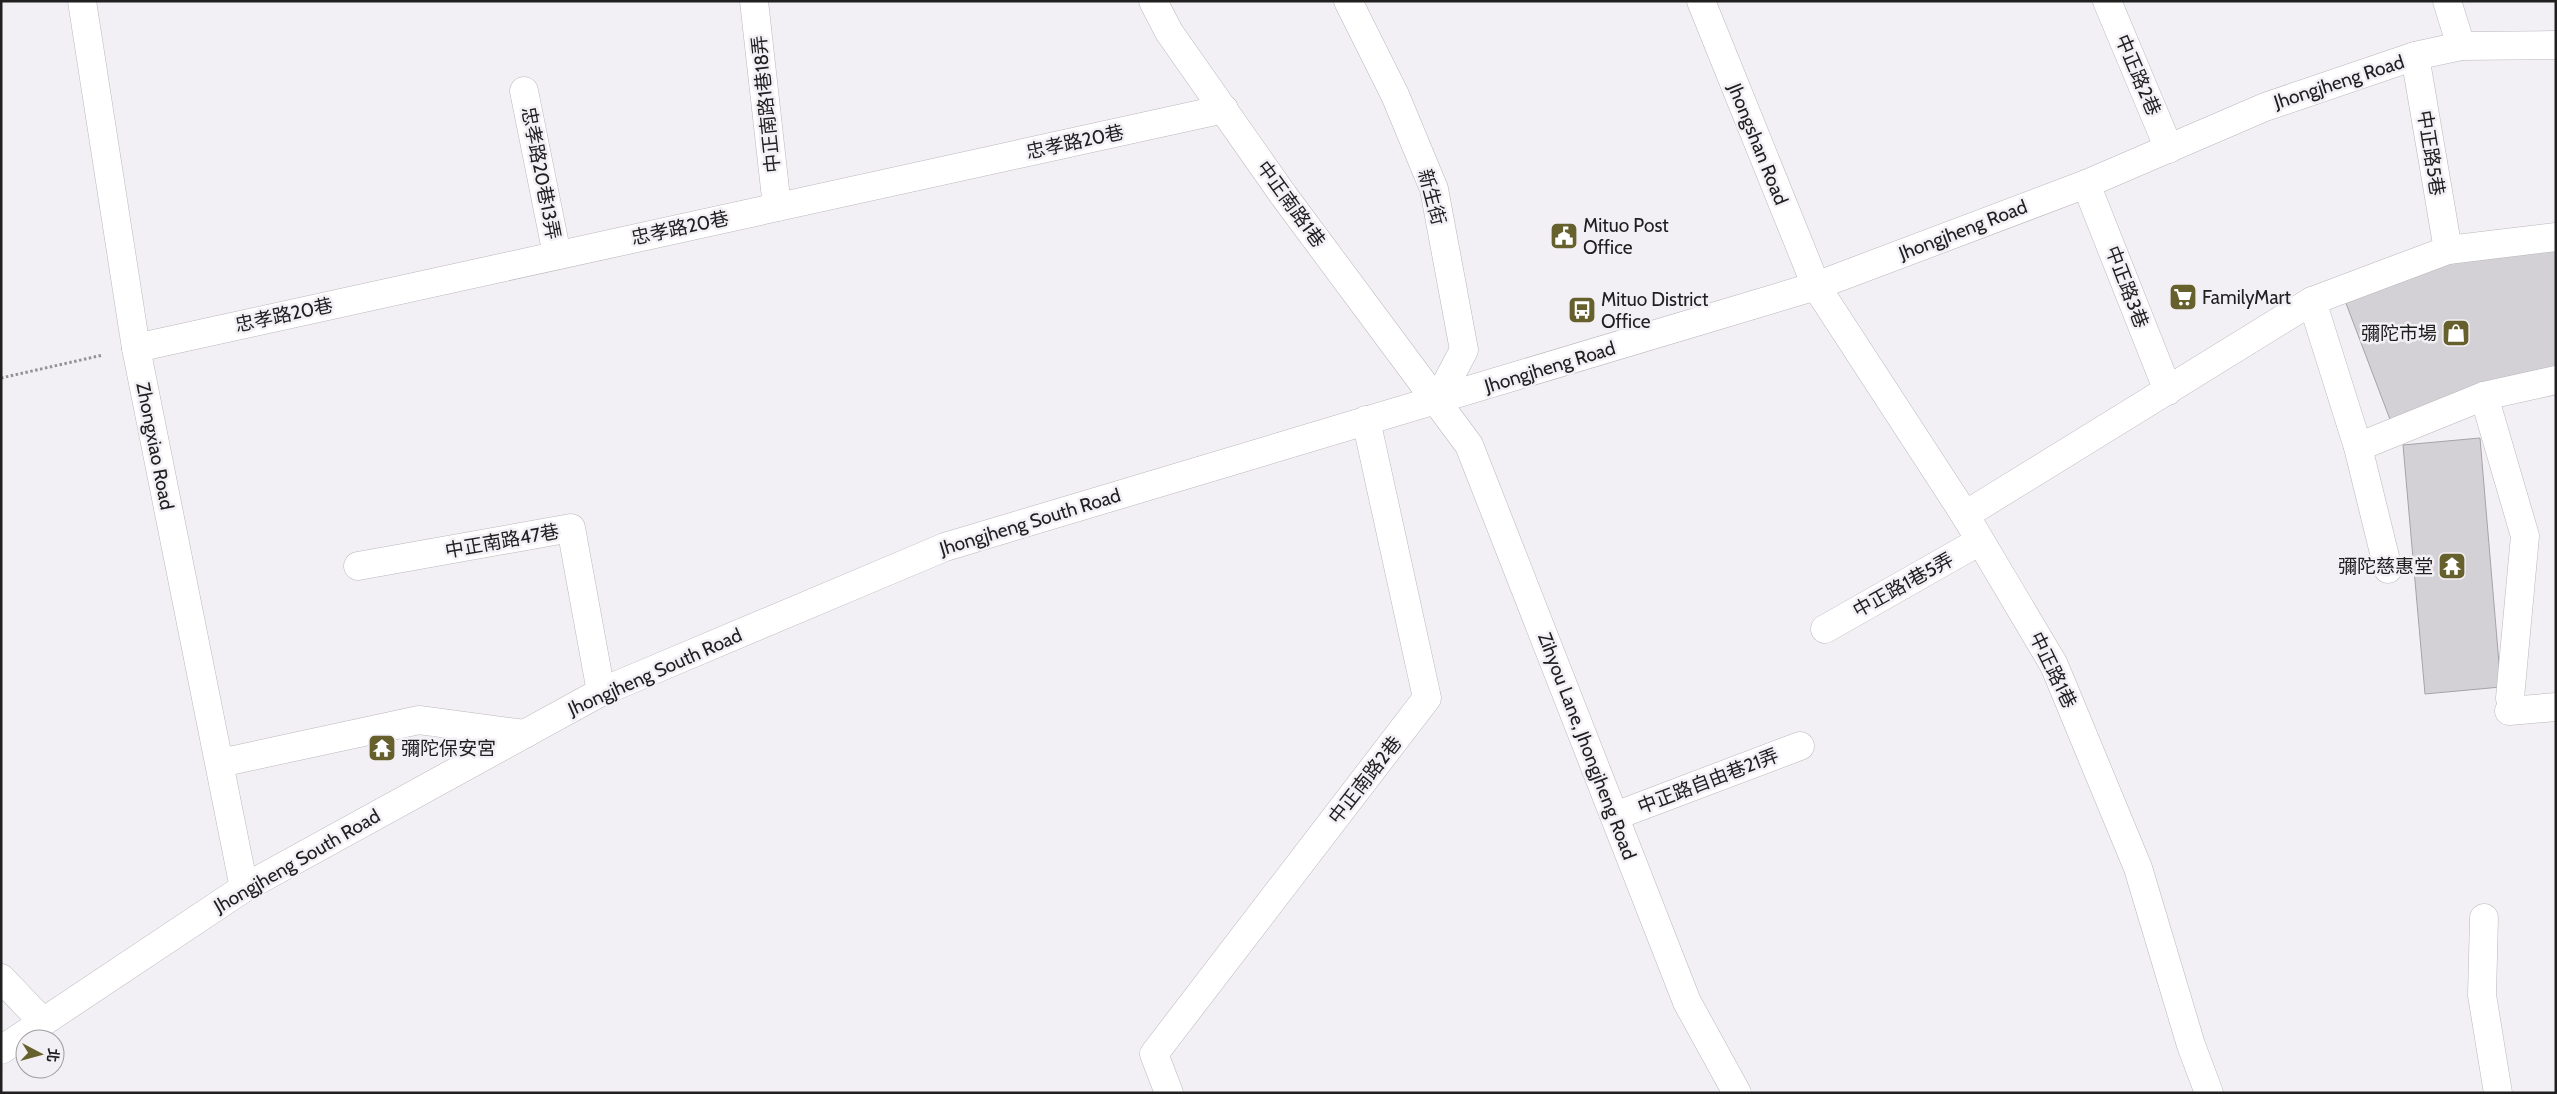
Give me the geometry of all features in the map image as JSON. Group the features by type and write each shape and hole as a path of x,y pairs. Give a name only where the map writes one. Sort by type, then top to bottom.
{"street":[{"name":"Zhongxiao Road","path":"82,1 136,348 244,888"},
{"name":"中正南路1巷18弄","path":"754,1 777,207"},
{"name":"中正南路1巷","path":"1153,1 1169,32 1284,196 1438,401"},
{"name":"新生街","path":"1348,1 1395,95 1434,189 1464,350 1438,401"},
{"name":"Jhongshan Road","path":"1701,1 1816,286"},
{"name":"中正路2巷","path":"2107,1 2169,149"},
{"path":"2447,1 2461,46"},
{"name":"Jhongjheng Road","path":"1366,420 1438,401 1816,286 2086,184 2265,106 2415,56 2461,46 2556,45"},
{"name":"中正路5巷","path":"2415,56 2448,250"},
{"name":"忠孝路20巷13弄","path":"524,91 557,255"},
{"name":"忠孝路20巷","path":"136,348 1224,109"},
{"name":"中正路3巷","path":"2086,184 2168,391"},
{"path":"1965,515 2312,301 2448,250 2556,237"},
{"name":"中正路1巷","path":"1816,286 1965,515 2058,674 2138,868 2191,1044 2209,1093"},
{"path":"2312,301 2358,447 2388,569"},
{"path":"2358,447 2484,396 2556,380"},
{"path":"2484,396 2525,536 2510,704 2556,707"},
{"name":"Zihyou Lane, Jhongjheng Road","path":"1438,401 1469,445 1688,1002 1737,1093"},
{"name":"Jhongjheng South Road","path":"1,1050 244,888 601,692 944,547 1366,420"},
{"name":"中正南路2巷","path":"1169,1093 1154,1054 1427,698 1366,420"},
{"name":"中正南路47巷","path":"358,566 571,528 601,692"},
{"name":"中正路1巷5弄","path":"1825,629 1980,542"},
{"path":"220,763 419,720 525,734"},
{"name":"中正路自由巷21弄","path":"1615,816 1800,746"},
{"path":"2484,918 2482,995 2498,1093"},
{"path":"1,978 43,1022"}],"path":[{"path":"1,378 136,348"}],"building":[{"name":"彌陀市場","path":"2556,243 2556,369 2391,422 2344,298 2451,258"},
{"name":"彌陀慈惠堂","path":"2480,438 2501,687 2425,694 2403,445"}],"place":[{"name":"Mituo Post Office","path":"1564,236"},
{"name":"FamilyMart","path":"2183,297"},
{"name":"Mituo District Office","path":"1582,310"},
{"name":"彌陀市場","path":"2456,333"},
{"name":"彌陀慈惠堂","path":"2452,566"},
{"name":"彌陀保安宮","path":"382,748"}]}
